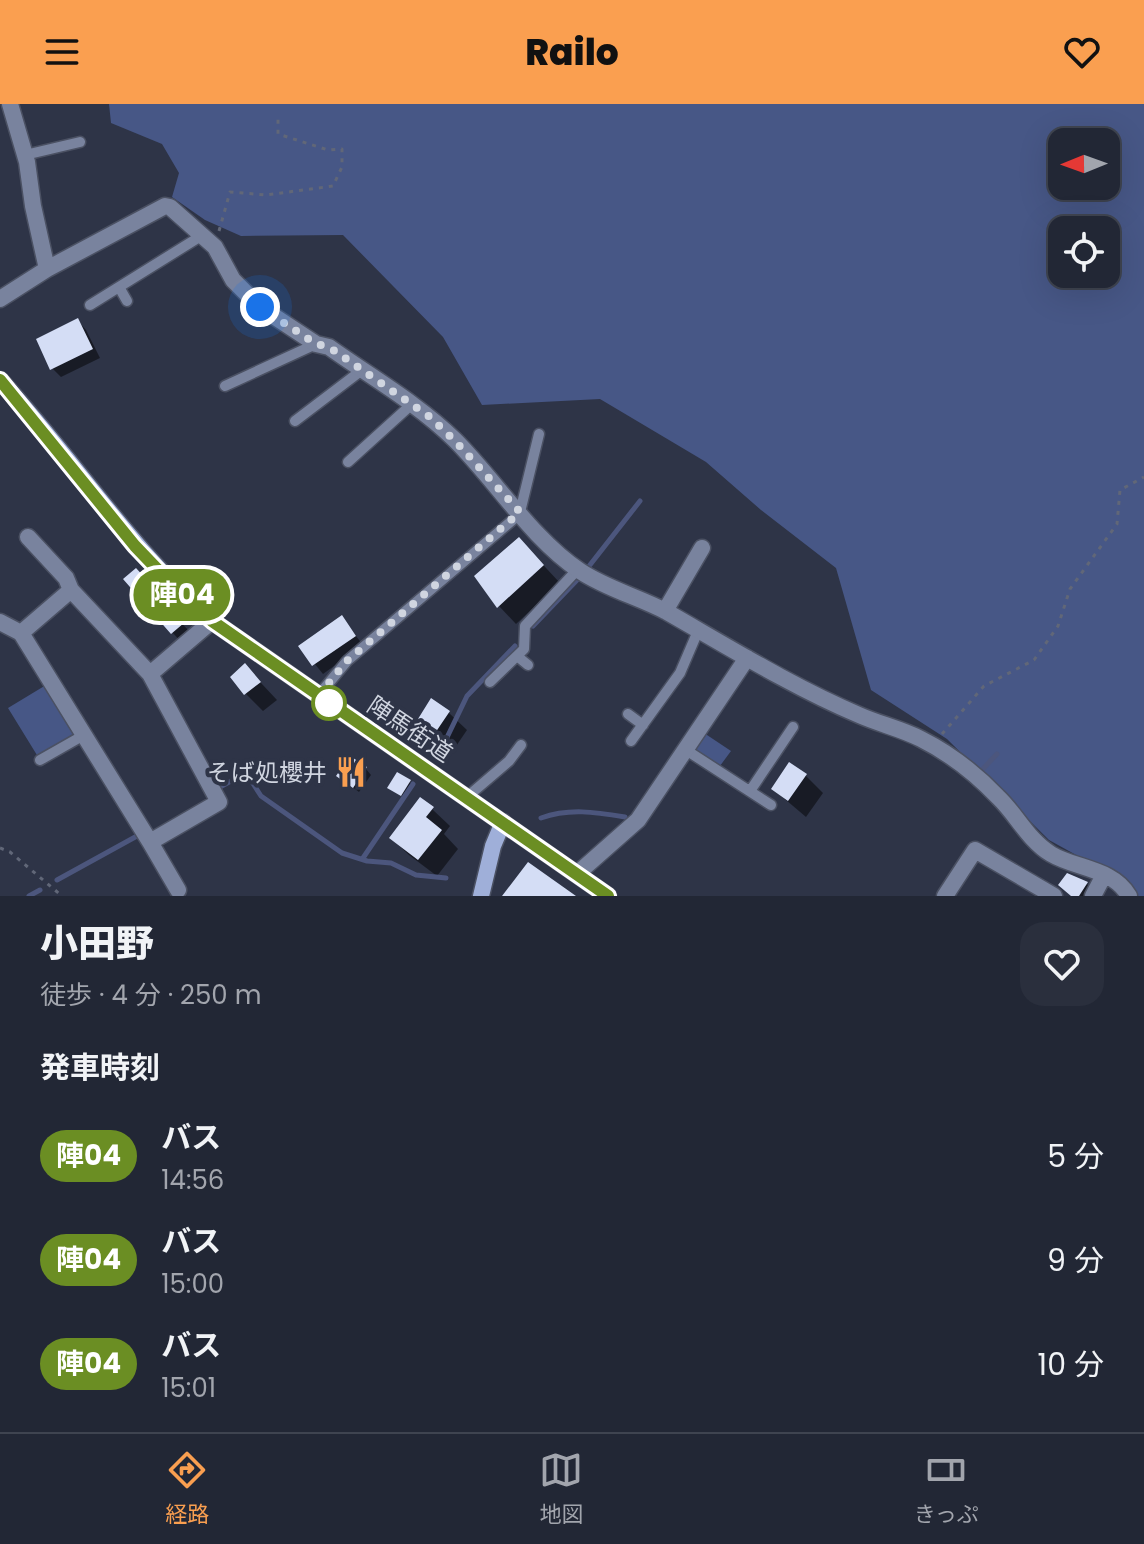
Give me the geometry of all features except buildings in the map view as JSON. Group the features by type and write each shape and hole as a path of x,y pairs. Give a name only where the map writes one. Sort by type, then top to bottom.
{"main road":[{"name":"陣馬街道","path":"0,380 135,546 212,621 608,896"},
{"path":"481,896 493,846 503,822"}],"street":[{"path":"10,104 25,155 47,269"},
{"path":"0,299 47,269 165,206 170,207 215,247 233,280 260,307 316,344 329,347 412,404 456,442 578,569 601,583 665,611 857,715 921,739 971,772 1000,798 1043,848 1053,855 1092,868 1124,888 1129,896"},
{"path":"28,537 66,578 71,590 150,674 219,802 150,842"},
{"path":"665,611 702,548"},
{"path":"21,633 71,590"},
{"path":"150,674 212,621"},
{"path":"0,622 21,633 178,890"},
{"path":"578,873 638,820 747,658"},
{"path":"945,896 975,850 1054,896"},
{"path":"1093,896 1104,875"}],"lane":[{"path":"25,155 80,142"},
{"path":"90,305 201,236"},
{"path":"119,287 127,301"},
{"path":"225,386 316,344"},
{"path":"295,421 362,370"},
{"path":"348,462 412,404"},
{"path":"318,696 347,661 520,512 539,434"},
{"path":"490,682 524,649 525,626 578,569"},
{"path":"631,741 680,673 698,631"},
{"path":"517,656 528,665"},
{"path":"628,714 643,725"},
{"path":"750,791 793,727"},
{"path":"40,760 84,735"},
{"path":"467,797 509,761 521,745"},
{"path":"686,750 771,805"}],"path":[{"path":"222,224 230,192 266,195 333,186 342,167 342,149 328,150 278,134 278,119"},
{"path":"931,746 984,686 1034,660 1058,626 1070,589 1117,524 1120,490 1144,477"},
{"path":"0,848 10,852 62,896"}],"shaded area":[{"path":"109,104 1144,104 1144,896 1134,896 1116,877 1049,840 947,739 871,690 836,568 761,510 706,462 600,399 482,405 443,337 343,235 241,236 205,220 172,197 179,173 162,144 111,123"},
{"path":"51,682 79,726 76,739 40,760 8,708"},
{"path":"701,731 731,751 717,770 692,754 702,740"}],"waterway":[{"path":"586,570 640,501"},
{"path":"533,626 579,578"},
{"path":"439,754 467,696 515,646"},
{"path":"979,773 997,754"},
{"path":"220,787 240,776 252,782 261,796 342,853 367,861 391,863 416,875 446,878"},
{"path":"363,858 413,784"},
{"path":"541,818 572,812 625,817"},
{"path":"57,880 137,836"},
{"path":"29,896 40,890"}],"bus line":[{"name":"陣04","path":"0,380 135,546 212,621 608,896"}],"place":[{"name":"そば処櫻井","path":"351,772"}],"route":[{"path":"260,307 316,344 329,347 430,417 520,512 347,661 318,696 329,703"}]}
